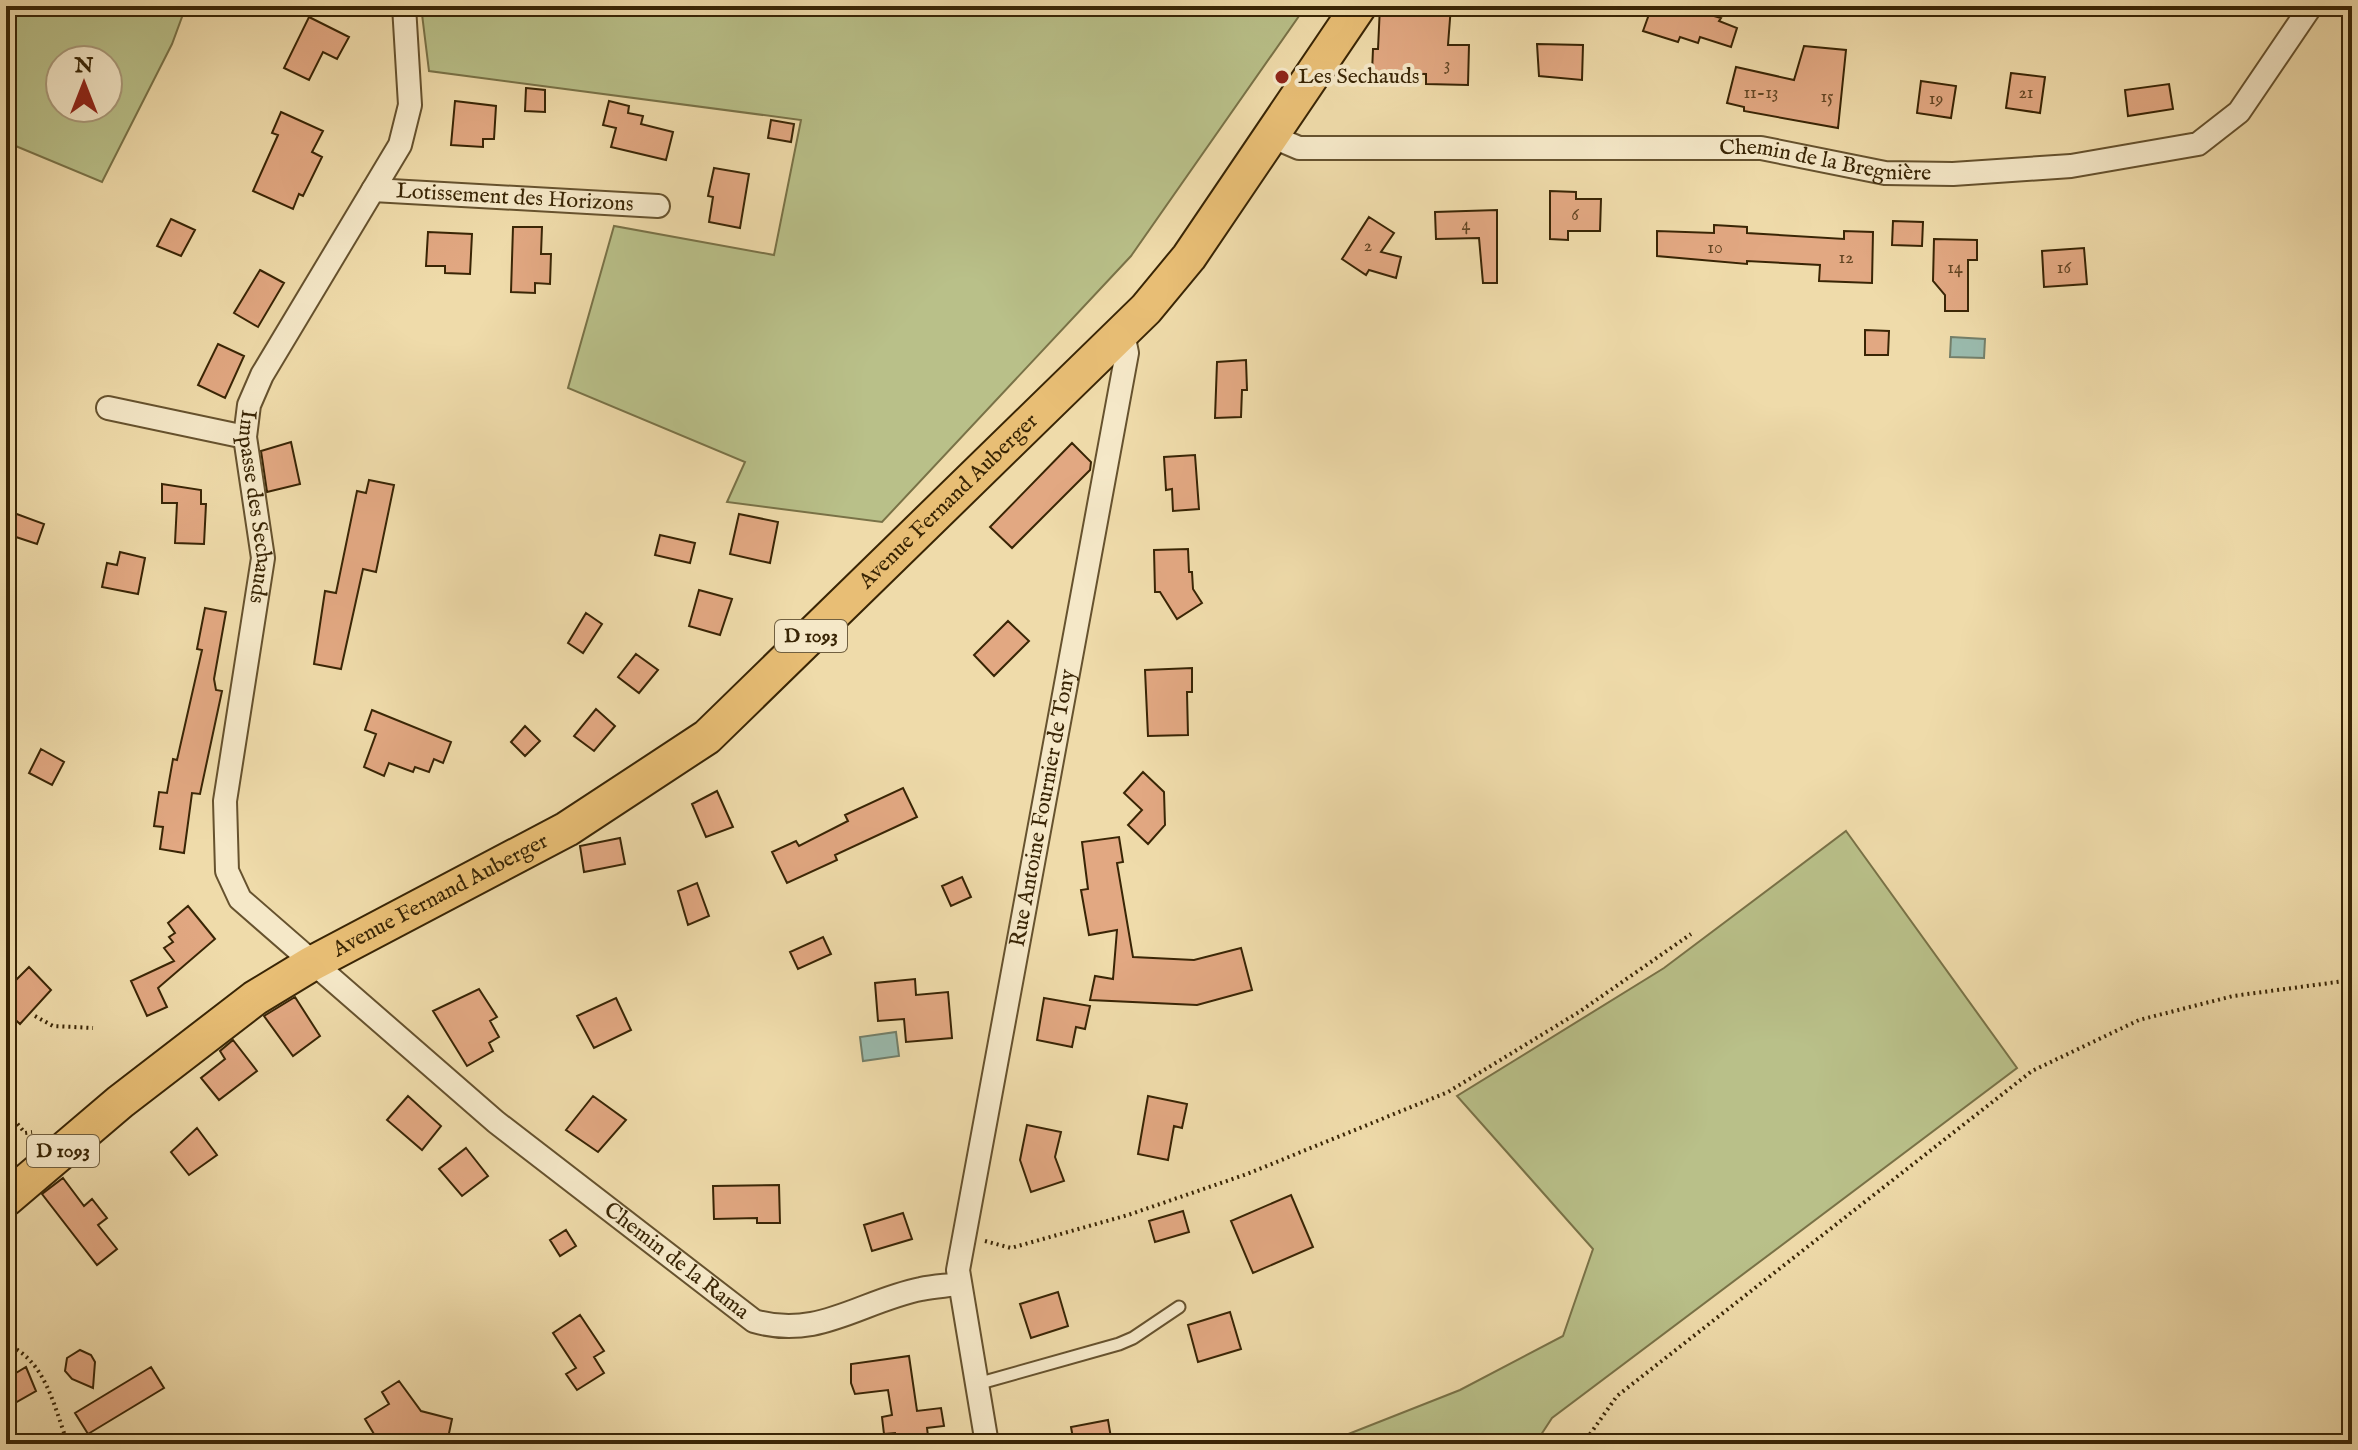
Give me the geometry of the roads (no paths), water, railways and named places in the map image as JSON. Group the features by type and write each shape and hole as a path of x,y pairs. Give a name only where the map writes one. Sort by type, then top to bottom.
{"main road":[{"name":"Avenue Fernand Auberger","path":"6,1199 120,1102 255,998 311,964 567,829 707,737 1123,333 1189,257 1359,6"}],"street":[{"name":"Impasse des Sechauds","path":"311,964 240,899 227,871 225,801 263,558 245,437 249,405 262,375 400,145 410,105 404,6"},
{"name":"Chemin de la Bregnière","path":"1271,136 1299,148 1761,148 1885,173 1953,174 2071,166 2198,144 2239,112 2311,6"},
{"name":"Lotissement des Horizons","path":"373,190 658,206"},
{"name":"Rue Antoine Fournier de Tony","path":"959,1284 1127,353 1123,333"},
{"path":"108,408 245,437"},
{"name":"Chemin de la Rama","path":"311,964 496,1122 754,1321 789,1328 810,1327 920,1289 959,1284"},
{"path":"959,1284 987,1444"}],"lane":[{"path":"977,1384 1119,1344 1179,1307"}],"place":[{"name":"Les Sechauds","path":"1282,77"}]}
